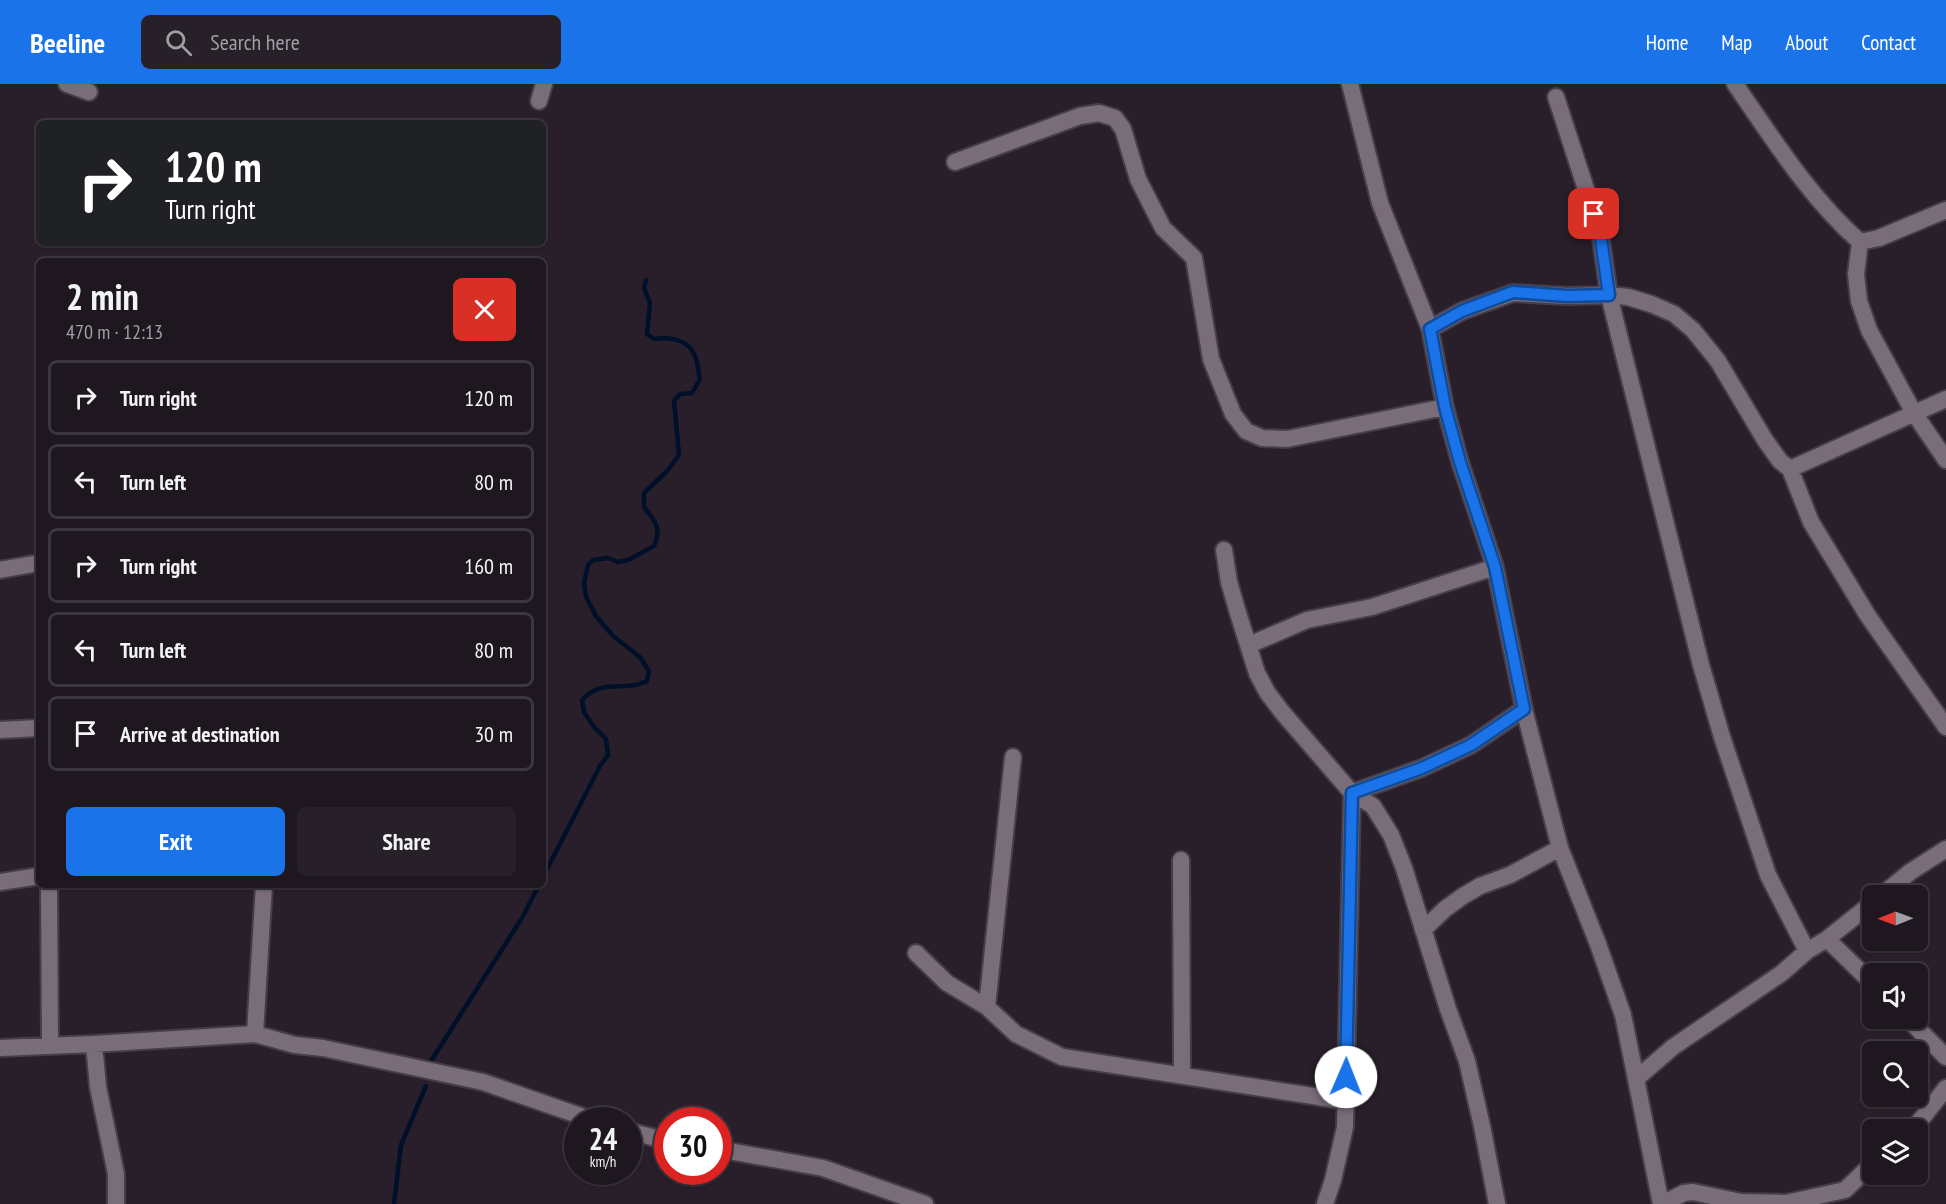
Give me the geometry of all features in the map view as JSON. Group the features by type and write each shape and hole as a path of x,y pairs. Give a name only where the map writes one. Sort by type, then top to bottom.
{"street":[{"path":"67,84 89,92"},
{"path":"539,101 544,84"},
{"path":"1350,84 1380,203 1430,329 1445,407 1460,462 1495,567 1524,709 1560,849 1598,944 1623,1016 1662,1204 1684,1193 1693,1192 1741,1202 1786,1203 1845,1190 1862,1174"},
{"path":"1735,84 1783,153 1838,223 1860,242"},
{"path":"1556,97 1600,232 1609,295 1701,665 1719,727 1768,875 1807,951"},
{"path":"955,162 1080,116 1099,113 1114,118 1122,129 1138,178 1163,228 1194,258 1210,359 1233,414 1246,431 1262,438 1287,439 1445,407"},
{"path":"1860,242 1879,238 1946,210"},
{"path":"1860,242 1856,274 1859,301 1869,330 1914,413 1946,460"},
{"path":"1430,329 1462,311 1513,292 1628,297 1674,314 1693,330 1718,362 1780,461 1790,470 1815,530 1868,616 1946,727"},
{"path":"1790,470 1946,399"},
{"path":"1224,550 1229,582 1257,673 1267,692 1352,793 1373,806 1391,835 1467,1061 1497,1204"},
{"path":"0,570 36,564"},
{"path":"1249,645 1307,620 1372,607 1495,567"},
{"path":"1352,793 1422,768 1471,745 1524,709"},
{"path":"0,730 36,728"},
{"path":"987,1007 1013,757"},
{"path":"1325,1204 1333,1180 1344,1127 1352,793"},
{"path":"1423,930 1463,896 1560,849"},
{"path":"1894,885 1946,849"},
{"path":"1181,860 1182,1075"},
{"path":"0,882 36,876"},
{"path":"49,888 50,1045"},
{"path":"255,1034 264,888"},
{"path":"1636,1079 1673,1047 1782,973 1807,951 1827,939 1862,911"},
{"path":"1827,939 1862,973"},
{"path":"916,953 947,983 987,1007 1016,1034 1062,1058 1345,1101"},
{"path":"1918,1029 1946,1057"},
{"path":"0,1048 255,1034 295,1045 322,1048 483,1082 564,1110"},
{"path":"94,1044 98,1087 116,1174 116,1204"},
{"path":"1921,1119 1946,1088"},
{"path":"732,1152 823,1168 923,1204"}],"waterway":[{"path":"546,871 600,766 608,755 606,739 584,712 582,700 598,689 629,686 647,681 649,671 640,657 613,636 596,616 586,597 584,583 588,565 593,560 608,558 618,562 628,560 654,546 657,529 644,507 644,493 667,471 679,455 674,401 680,394 692,393 700,379 697,362 691,349 677,340 654,339 647,334 650,303 644,288 646,280"},
{"path":"431,1061 522,918 537,888"},
{"path":"394,1204 401,1145 426,1086"}],"route":[{"path":"1346,1077 1352,793 1422,768 1471,745 1524,709 1495,567 1460,462 1445,407 1430,329 1462,311 1513,292 1567,296 1609,295 1600,232 1594,214"}]}
